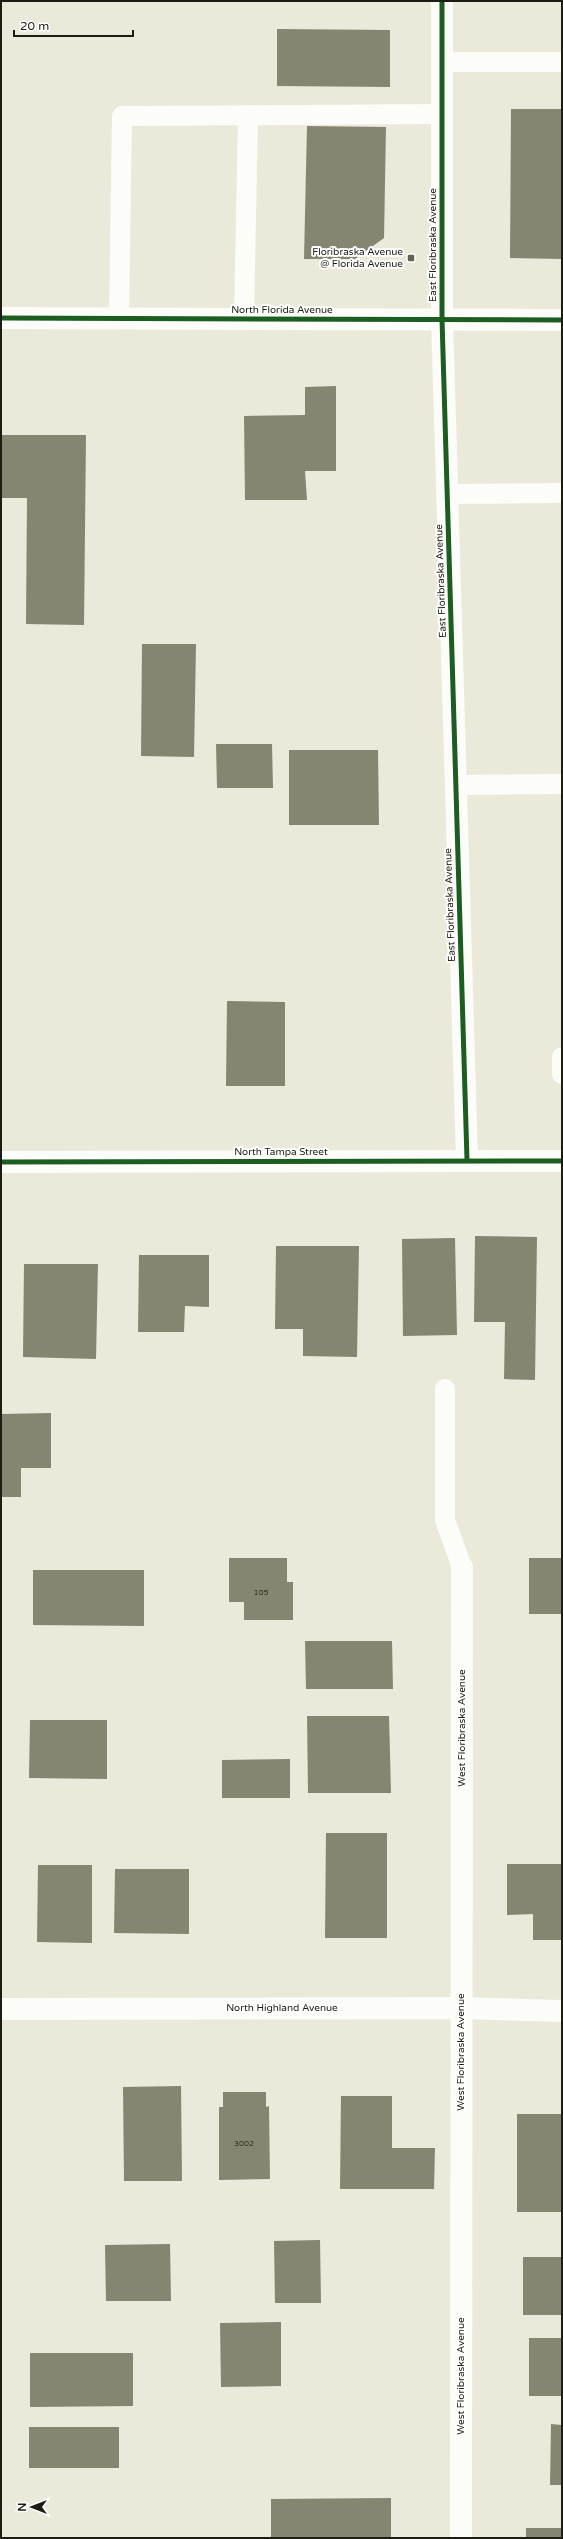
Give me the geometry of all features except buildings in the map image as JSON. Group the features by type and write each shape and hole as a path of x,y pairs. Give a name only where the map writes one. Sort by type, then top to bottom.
{"street":[{"name":"East Floribraska Avenue","path":"442,1 442,319 467,1160"},
{"name":"North Florida Avenue","path":"1,318 562,320"},
{"name":"North Tampa Street","path":"1,1162 562,1161"},
{"name":"West Floribraska Avenue","path":"461,2538 462,1566"},
{"name":"North Highland Avenue","path":"1,2009 461,2008 562,2011"}],"lane":[{"path":"442,62 562,62"},
{"path":"119,318 122,116 442,114"},
{"path":"244,319 248,115"},
{"path":"447,494 562,493"},
{"path":"456,785 562,784"},
{"path":"562,1056 562,1074"},
{"path":"445,1389 445,1520 462,1566"}],"cycle path":[{"path":"442,1 442,319 467,1160"},
{"path":"1,318 562,320"},
{"path":"1,1162 562,1161"}],"place":[{"name":"Floribraska Avenue @ Florida Avenue","path":"411,258"}]}
